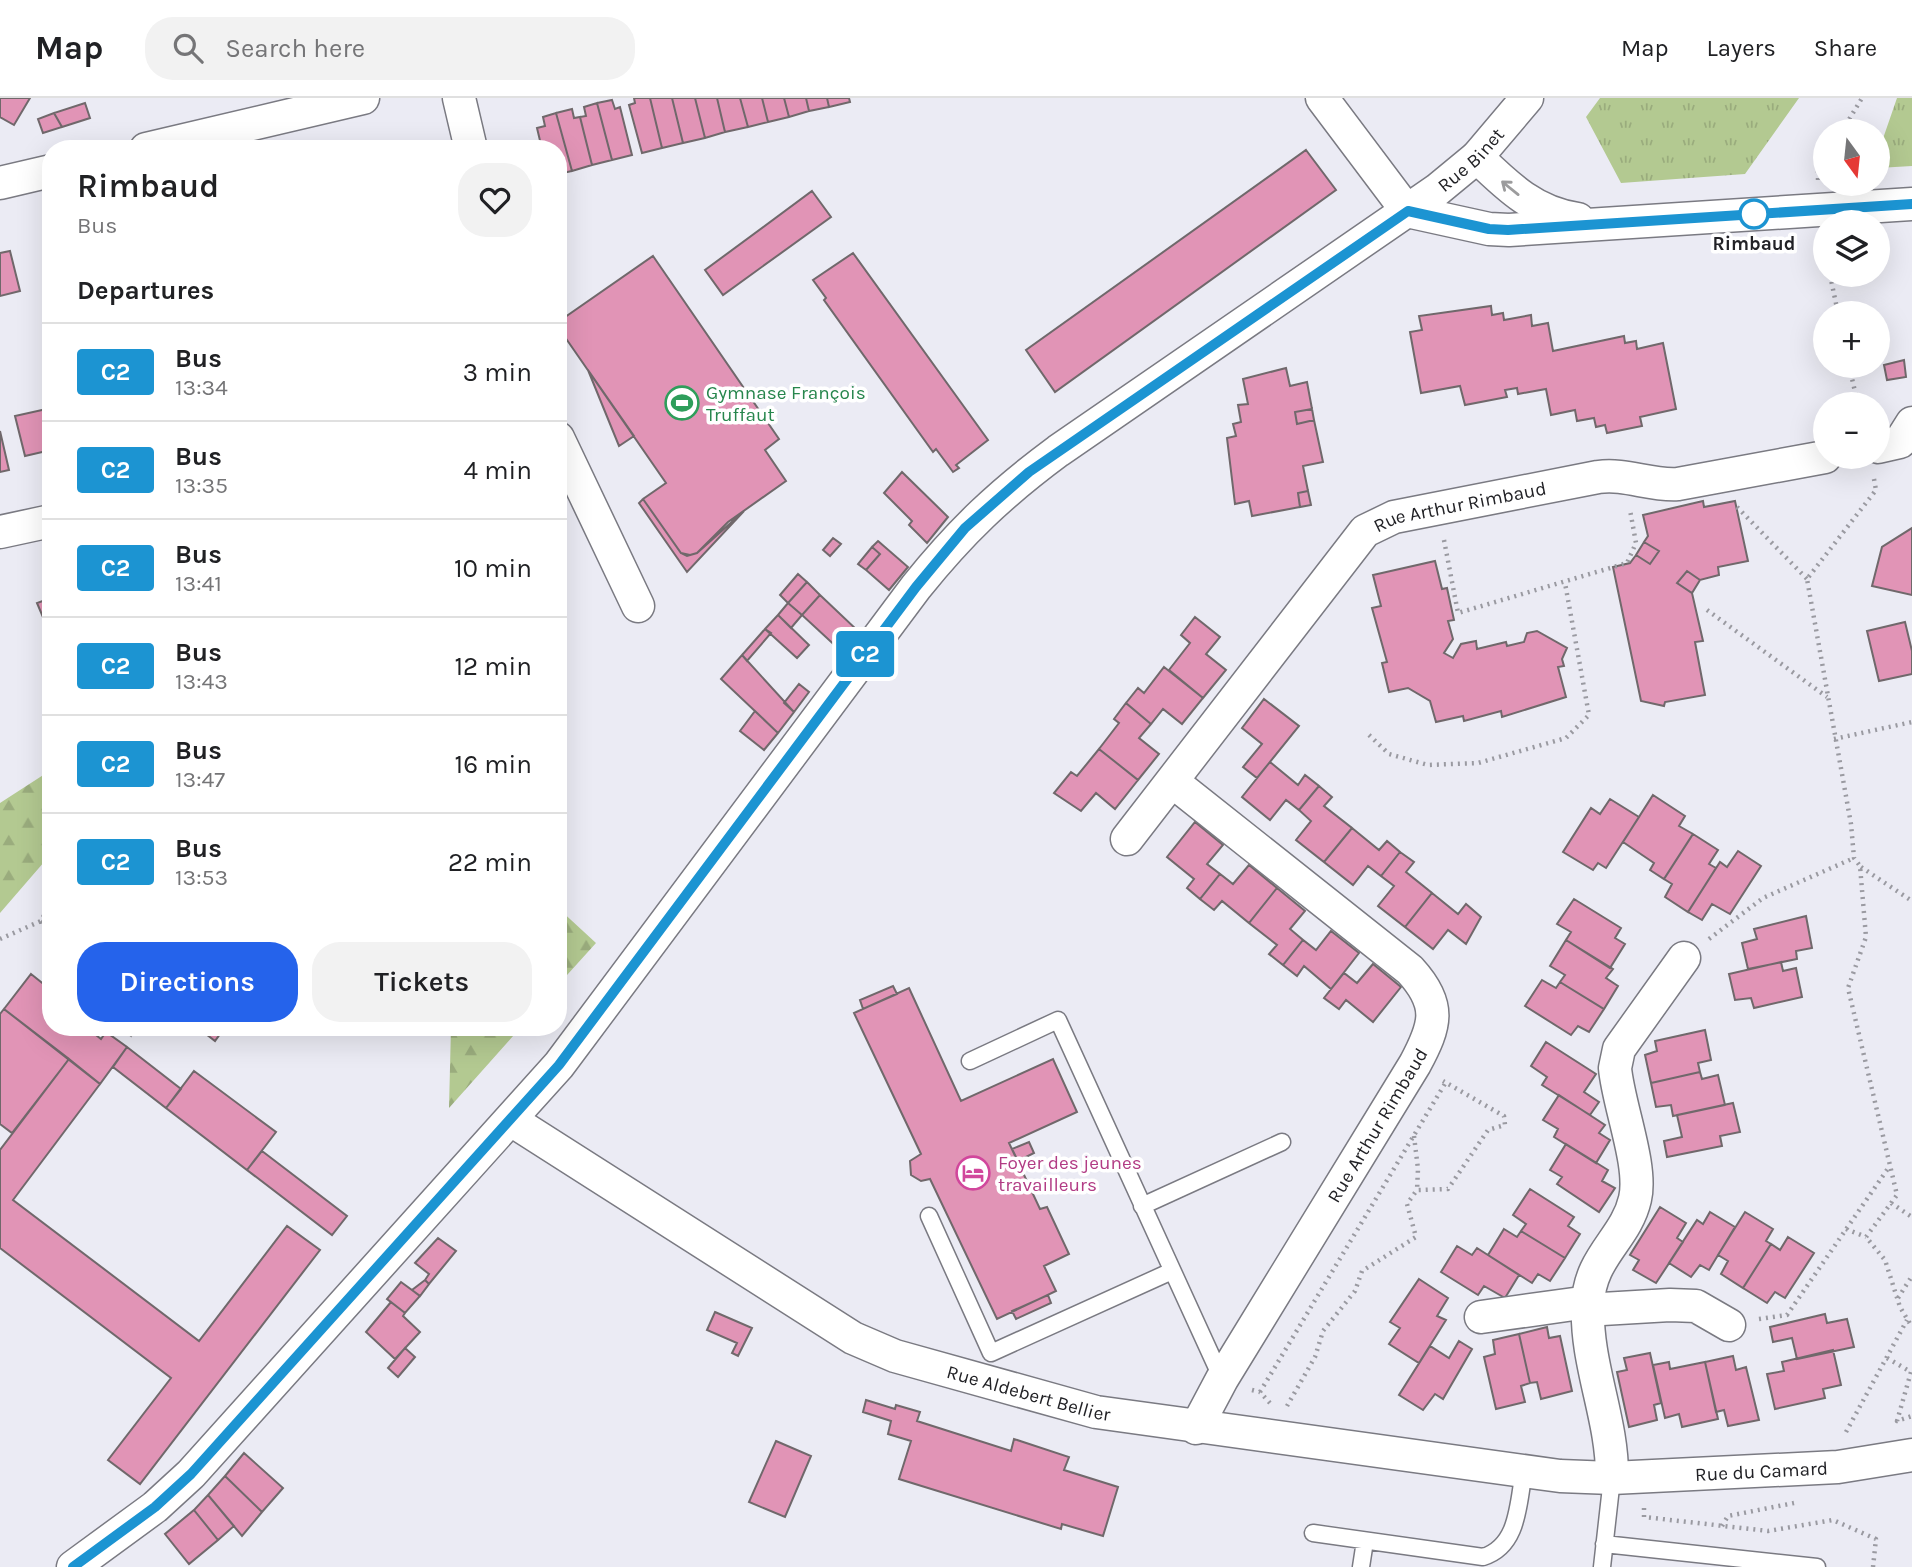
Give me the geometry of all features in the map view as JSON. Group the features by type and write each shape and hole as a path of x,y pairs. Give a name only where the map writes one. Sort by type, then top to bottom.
{"street":[{"path":"184,140 363,98"},
{"path":"459,98 469,140"},
{"path":"1322,98 1408,211 1489,229 1912,204"},
{"name":"Rue Binet","path":"85,1562 191,1474 511,1120 596,1018 908,597 965,528 1004,491 1058,451 1408,211 1477,157 1527,98"},
{"path":"1477,157 1516,193 1545,211 1562,217 1619,223"},
{"path":"0,183 42,173"},
{"path":"567,457 638,606"},
{"name":"Rue Arthur Rimbaud","path":"1127,839 1365,531 1394,517 1598,477 1623,475 1666,485 1813,459"},
{"path":"0,532 42,523"},
{"name":"Rue Arthur Rimbaud","path":"1173,782 1418,979 1431,1001 1433,1025 1415,1064 1222,1380 1196,1428"},
{"path":"1612,1478 1611,1447 1589,1334 1587,1305 1591,1278 1597,1264 1630,1212 1637,1192 1616,1077 1619,1049 1684,958"},
{"name":"Rue Aldebert Bellier","path":"511,1120 833,1328 873,1348 1065,1405 1196,1428 1524,1471 1612,1478"},
{"path":"1481,1317 1546,1306 1587,1305 1602,1309 1696,1306 1729,1325"},
{"name":"Rue du Camard","path":"1612,1478 1839,1467 1912,1455"}],"lane":[{"path":"970,1060 1058,1020 1222,1380"},
{"path":"1142,1206 1282,1142"},
{"path":"929,1216 991,1353 1172,1271"},
{"path":"1313,1533 1471,1557 1495,1553 1512,1533 1524,1471"},
{"path":"1602,1567 1612,1478"},
{"path":"1361,1567 1366,1541"},
{"path":"1604,1544 1817,1567"}],"path":[{"path":"1849,119 1862,98"},
{"path":"1807,579 1876,489 1895,444"},
{"path":"1728,474 1737,506 1807,579 1851,824 1854,858 1860,866 1912,901"},
{"path":"1438,508 1458,613 1627,563 1636,543 1623,475"},
{"path":"1368,735 1389,754 1428,765 1478,763 1566,738 1590,715 1565,583"},
{"path":"1707,610 1827,697"},
{"path":"1835,739 1912,722"},
{"path":"1684,958 1763,898 1854,858"},
{"path":"1860,866 1866,937 1848,988 1897,1195 1866,1237"},
{"path":"0,939 41,921"},
{"path":"1415,1064 1504,1116 1505,1125 1488,1130 1448,1189 1417,1190"},
{"path":"1260,1392 1446,1082"},
{"path":"1286,1407 1314,1357 1323,1331 1355,1291 1362,1271 1416,1237 1407,1204 1417,1190 1418,1169 1413,1136"},
{"path":"1729,1325 1787,1315 1890,1166"},
{"path":"1891,1203 1912,1217"},
{"path":"1846,1229 1866,1237 1885,1260 1897,1299 1912,1326"},
{"path":"1897,1299 1912,1276"},
{"path":"1839,1467 1845,1435 1908,1320"},
{"path":"1887,1358 1911,1372 1897,1421 1912,1416"},
{"path":"1647,1476 1644,1517 1768,1531 1833,1520 1876,1539 1873,1567"}],"green space":[{"path":"1600,98 1799,98 1745,174 1621,183 1586,117"},
{"path":"1897,98 1912,98 1912,166 1890,167 1890,119"},
{"path":"42,776 42,864 0,913 0,803"},
{"path":"567,916 596,943 567,975"},
{"path":"451,1036 513,1036 449,1108"}],"building":[{"path":"0,98 30,98 14,125 0,117"},
{"path":"634,98 650,98 662,148 642,153 629,105 635,103"},
{"path":"650,98 672,98 683,143 662,148"},
{"path":"672,98 695,98 705,138 683,143"},
{"path":"695,98 717,98 725,132 705,138"},
{"path":"717,98 740,98 748,127 725,132"},
{"path":"740,98 762,98 768,122 748,127"},
{"path":"762,98 784,98 789,117 768,122"},
{"path":"784,98 806,98 809,111 789,117"},
{"path":"806,98 827,98 829,107 809,111"},
{"path":"827,98 849,98 850,102 829,107"},
{"path":"612,100 615,109 620,107 632,155 612,160 597,103"},
{"path":"85,103 90,118 62,127 54,113"},
{"path":"597,103 612,160 592,165 580,117 586,116 584,107"},
{"path":"572,109 574,118 580,117 592,165 572,171 567,140 563,140 556,113"},
{"path":"54,113 62,127 43,133 38,119"},
{"path":"556,113 563,140 540,140 537,128 545,126 543,117"},
{"path":"1306,150 1336,190 1055,392 1026,350"},
{"path":"567,153 572,171 567,172"},
{"path":"812,191 831,217 723,295 705,270"},
{"path":"10,251 20,291 0,296 0,253"},
{"path":"853,253 988,440 956,465 959,468 953,472 936,449 933,452 824,300 826,298 813,280"},
{"name":"Gymnase François Truffaut","path":"653,256 779,439 765,450 786,481 728,522 697,553 681,553 643,499 666,483 567,340 567,316"},
{"path":"1491,306 1492,315 1503,313 1504,320 1531,315 1532,326 1548,323 1553,351 1624,336 1625,343 1636,341 1637,349 1663,343 1676,409 1640,417 1642,426 1607,433 1605,425 1596,427 1594,418 1577,421 1575,410 1551,415 1546,389 1518,394 1517,388 1505,390 1507,397 1465,405 1460,386 1421,393 1410,332 1422,330 1419,316"},
{"path":"1904,360 1906,377 1887,380 1890,378 1890,364"},
{"path":"1286,368 1290,386 1307,382 1312,409 1295,412 1297,424 1314,420 1323,462 1303,466 1308,491 1298,493 1300,507 1252,516 1249,501 1235,504 1227,438 1236,436 1233,424 1241,422 1238,405 1248,404 1243,379"},
{"path":"588,370 634,436 619,446"},
{"path":"1312,409 1314,420 1297,424 1295,412"},
{"path":"42,410 42,452 25,456 15,416"},
{"path":"0,431 9,470 0,472"},
{"path":"902,472 948,517 927,543 909,525 912,521 884,493"},
{"path":"1308,491 1311,505 1300,507 1298,493"},
{"path":"643,499 681,553 687,556 697,553 744,511 687,572 639,503"},
{"path":"1703,501 1704,507 1735,501 1748,561 1718,567 1719,575 1700,580 1687,571 1677,583 1692,593 1703,641 1695,642 1705,695 1665,702 1664,706 1641,701 1613,567 1630,563 1636,555 1650,564 1659,551 1644,542 1648,536 1643,515"},
{"path":"1912,528 1912,595 1872,586 1882,547"},
{"path":"833,538 841,544 830,556 823,550"},
{"path":"878,541 908,567 889,590 866,570 880,554 872,547"},
{"path":"1644,542 1659,551 1650,564 1636,555"},
{"path":"872,547 880,554 866,570 858,564"},
{"path":"1435,561 1442,589 1447,588 1454,620 1448,621 1453,639 1444,653 1453,658 1461,644 1476,641 1477,649 1506,642 1507,646 1524,642 1527,633 1537,631 1567,648 1562,659 1564,666 1558,667 1566,697 1502,717 1501,711 1464,721 1463,716 1436,722 1430,701 1408,688 1389,692 1382,663 1387,662 1372,608 1381,606 1373,575"},
{"path":"1687,571 1700,580 1692,593 1677,583"},
{"path":"798,574 807,582 788,603 780,595"},
{"path":"807,582 820,595 802,615 788,603"},
{"path":"820,595 857,630 841,651 802,615"},
{"path":"42,601 42,615 37,603"},
{"path":"788,603 802,615 791,628 778,615"},
{"path":"778,615 809,645 797,658 765,629"},
{"path":"1195,617 1220,637 1206,654 1226,670 1203,698 1169,670 1190,643 1181,635"},
{"path":"1905,622 1912,651 1912,674 1879,681 1867,631"},
{"path":"765,629 771,633 747,661 742,655"},
{"path":"742,655 794,712 778,733 721,679"},
{"path":"1164,667 1203,698 1182,724 1163,709 1151,724 1126,703 1138,688 1144,693"},
{"path":"799,684 809,692 794,712 784,703"},
{"path":"1264,699 1299,726 1257,778 1243,767 1262,744 1242,728"},
{"path":"1126,703 1151,724 1139,738 1159,754 1138,780 1099,749 1119,723 1114,719"},
{"path":"755,711 778,733 764,750 740,731"},
{"path":"1099,749 1138,780 1115,809 1096,793 1081,811 1054,793 1071,772 1077,776"},
{"path":"1270,762 1298,785 1305,775 1319,786 1299,810 1286,800 1270,820 1242,797"},
{"path":"1319,786 1332,797 1324,806 1352,828 1324,862 1296,840 1311,821 1299,810"},
{"path":"1653,795 1685,816 1679,826 1693,834 1664,879 1650,870 1654,863 1623,842"},
{"path":"1610,799 1639,817 1606,868 1598,863 1593,870 1563,852 1591,808 1600,814"},
{"path":"1195,822 1223,845 1207,864 1220,874 1200,899 1187,888 1194,879 1167,857"},
{"path":"1352,828 1379,850 1387,841 1400,852 1381,876 1368,866 1353,885 1324,862"},
{"path":"1693,834 1718,850 1709,864 1716,868 1688,912 1665,897 1672,884 1664,879"},
{"path":"1738,851 1761,866 1730,914 1712,904 1702,920 1688,912 1720,862 1727,867"},
{"path":"1400,852 1414,862 1406,872 1432,893 1405,927 1378,906 1394,886 1381,876"},
{"path":"1249,865 1277,888 1249,923 1222,901 1214,910 1200,899 1220,874 1233,884"},
{"path":"1277,888 1305,911 1290,929 1303,940 1283,965 1269,954 1277,945 1249,923"},
{"path":"1432,893 1458,914 1466,904 1481,917 1466,944 1448,930 1433,949 1405,927"},
{"path":"1574,899 1621,928 1615,938 1625,944 1610,968 1566,940 1571,932 1557,924"},
{"path":"1806,916 1812,948 1796,951 1797,959 1748,969 1742,943 1757,939 1754,929"},
{"path":"1331,931 1359,953 1331,989 1304,966 1297,976 1283,965 1303,940 1316,950"},
{"path":"1566,940 1613,969 1606,978 1618,986 1604,1009 1560,982 1565,975 1550,966"},
{"path":"1781,962 1783,971 1796,968 1802,997 1754,1008 1751,998 1735,1000 1729,974"},
{"path":"1373,964 1401,987 1373,1022 1346,1000 1339,1009 1324,998 1344,973 1357,983"},
{"path":"31,974 42,983 42,1036 97,1036 101,1039 103,1036 112,1036 127,1047 100,1084 4,1009"},
{"path":"1542,980 1556,988 1560,982 1604,1009 1589,1032 1578,1026 1571,1035 1525,1006"},
{"path":"893,986 897,994 863,1009 860,1000"},
{"path":"909,988 961,1101 1053,1059 1077,1112 1009,1143 1040,1209 1047,1207 1069,1254 1044,1266 1056,1291 997,1319 930,1179 921,1181 911,1175 910,1161 921,1154 854,1013"},
{"path":"4,1009 69,1059 12,1133 0,1124 0,1014"},
{"path":"1705,1030 1711,1060 1698,1063 1700,1072 1651,1083 1645,1055 1657,1051 1655,1041"},
{"path":"1546,1042 1596,1074 1584,1092 1599,1102 1590,1115 1542,1085 1547,1077 1531,1066"},
{"path":"127,1047 181,1089 166,1108 113,1067"},
{"path":"69,1059 100,1084 13,1200 199,1341 287,1226 320,1250 140,1484 108,1460 171,1378 0,1248 0,1150"},
{"path":"194,1071 276,1132 247,1170 166,1108"},
{"path":"1700,1072 1702,1079 1718,1075 1725,1105 1673,1116 1671,1105 1656,1107 1651,1083"},
{"path":"1559,1095 1605,1125 1599,1133 1610,1140 1596,1163 1554,1137 1558,1129 1543,1120"},
{"path":"1733,1103 1740,1132 1720,1136 1722,1146 1667,1157 1664,1141 1682,1137 1677,1115"},
{"path":"1029,1142 1034,1153 1018,1161 1012,1149"},
{"path":"1566,1144 1608,1170 1602,1181 1615,1188 1599,1212 1557,1184 1562,1177 1550,1170"},
{"path":"262,1151 347,1216 332,1235 247,1170"},
{"path":"1530,1189 1574,1217 1568,1226 1580,1234 1565,1258 1521,1231 1526,1224 1513,1215"},
{"path":"1660,1207 1686,1223 1677,1238 1683,1242 1656,1283 1633,1270 1639,1260 1630,1255"},
{"path":"1710,1212 1735,1227 1709,1270 1700,1265 1691,1277 1669,1263 1697,1220 1703,1224"},
{"path":"1745,1212 1773,1229 1766,1241 1771,1244 1743,1288 1721,1274 1728,1261 1718,1255"},
{"path":"1504,1229 1517,1237 1521,1231 1565,1258 1550,1281 1538,1274 1532,1283 1488,1255"},
{"path":"1788,1237 1814,1253 1785,1298 1775,1292 1767,1303 1743,1288 1771,1244 1780,1250"},
{"path":"438,1238 456,1251 429,1284 425,1280 429,1274 415,1263"},
{"path":"1457,1246 1472,1255 1477,1248 1519,1275 1505,1298 1484,1286 1478,1295 1441,1272"},
{"path":"1419,1279 1448,1298 1437,1316 1446,1320 1419,1363 1389,1344 1400,1328 1390,1322"},
{"path":"425,1280 429,1284 420,1296 412,1290"},
{"path":"401,1282 420,1296 405,1313 387,1299"},
{"path":"1048,1295 1051,1303 1016,1319 1012,1311"},
{"path":"391,1302 405,1313 403,1316 420,1332 395,1359 366,1332"},
{"path":"715,1312 752,1328 738,1356 732,1353 737,1343 707,1330"},
{"path":"1825,1314 1827,1323 1847,1319 1854,1347 1797,1359 1792,1338 1773,1342 1770,1327"},
{"path":"1547,1327 1549,1338 1560,1336 1572,1391 1541,1399 1537,1382 1530,1383 1519,1334"},
{"path":"1519,1334 1530,1383 1521,1386 1525,1402 1496,1409 1484,1357 1495,1354 1493,1340"},
{"path":"1459,1341 1472,1349 1443,1399 1435,1394 1423,1410 1399,1395 1430,1346 1449,1358"},
{"path":"405,1348 415,1357 398,1377 388,1368"},
{"path":"1833,1350 1841,1385 1823,1389 1825,1398 1775,1409 1767,1374 1784,1371 1782,1362"},
{"path":"1650,1353 1661,1403 1654,1405 1657,1420 1629,1427 1617,1372 1627,1370 1624,1358"},
{"path":"1733,1356 1736,1370 1746,1367 1759,1420 1728,1426 1724,1410 1716,1412 1705,1362"},
{"path":"1669,1362 1670,1369 1705,1362 1718,1419 1682,1427 1679,1414 1665,1418 1653,1365"},
{"path":"866,1400 895,1409 896,1405 920,1412 917,1421 1011,1451 1014,1439 1069,1457 1064,1470 1118,1487 1103,1536 1062,1524 1061,1529 899,1479 911,1441 888,1434 891,1421 863,1412"},
{"path":"776,1441 811,1456 785,1517 749,1502"},
{"path":"244,1453 283,1488 262,1512 225,1476"},
{"path":"225,1476 262,1512 242,1536 208,1495"},
{"path":"208,1495 234,1526 218,1540 194,1510"},
{"path":"194,1510 218,1540 189,1564 165,1534"}],"bus line":[{"name":"C2","path":"73,1567 155,1507 191,1474 536,1093 596,1018 916,587 982,511 1043,462 1408,211 1489,229 1508,230 1912,204"}],"place":[{"name":"Rimbaud","path":"1754,214"},
{"name":"Gymnase François Truffaut","path":"682,403"},
{"name":"Foyer des jeunes travailleurs","path":"973,1173"}]}
